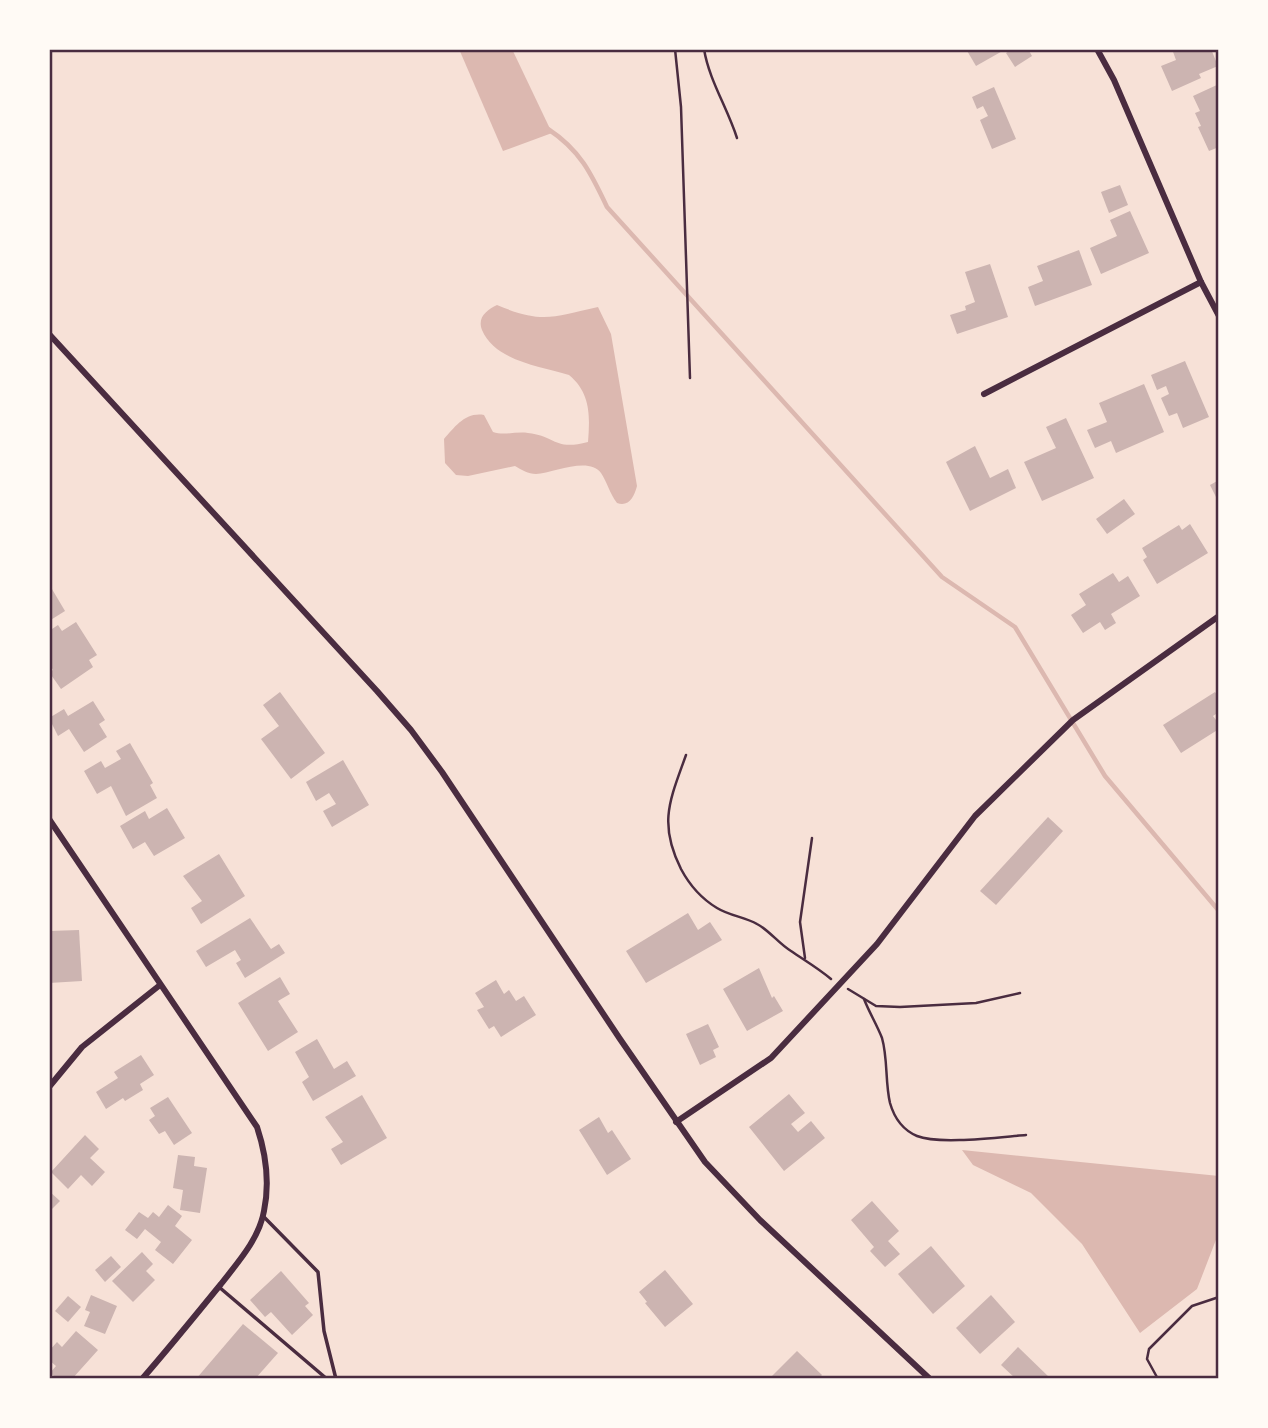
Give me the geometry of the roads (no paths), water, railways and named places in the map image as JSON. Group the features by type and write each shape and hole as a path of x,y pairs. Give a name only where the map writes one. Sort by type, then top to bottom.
{"street":[{"path":"1097,49 1114,80 1201,282 1219,316"},
{"path":"984,394 1201,282"},
{"path":"49,334 411,730 705,1161 751,1211 930,1379"},
{"path":"676,1122 771,1058 877,944 975,817 1073,720 1219,616"},
{"path":"49,819 257,1127 265,1151 267,1175 263,1216 250,1246 142,1379"},
{"path":"49,1087 82,1047 159,985"}],"lane":[{"path":"263,1216 318,1272 324,1331 336,1379"},
{"path":"219,1286 327,1379"}],"waterway":[{"path":"548,129 577,154 596,183 607,207 942,577 1015,627 1105,776 1219,911"}]}
